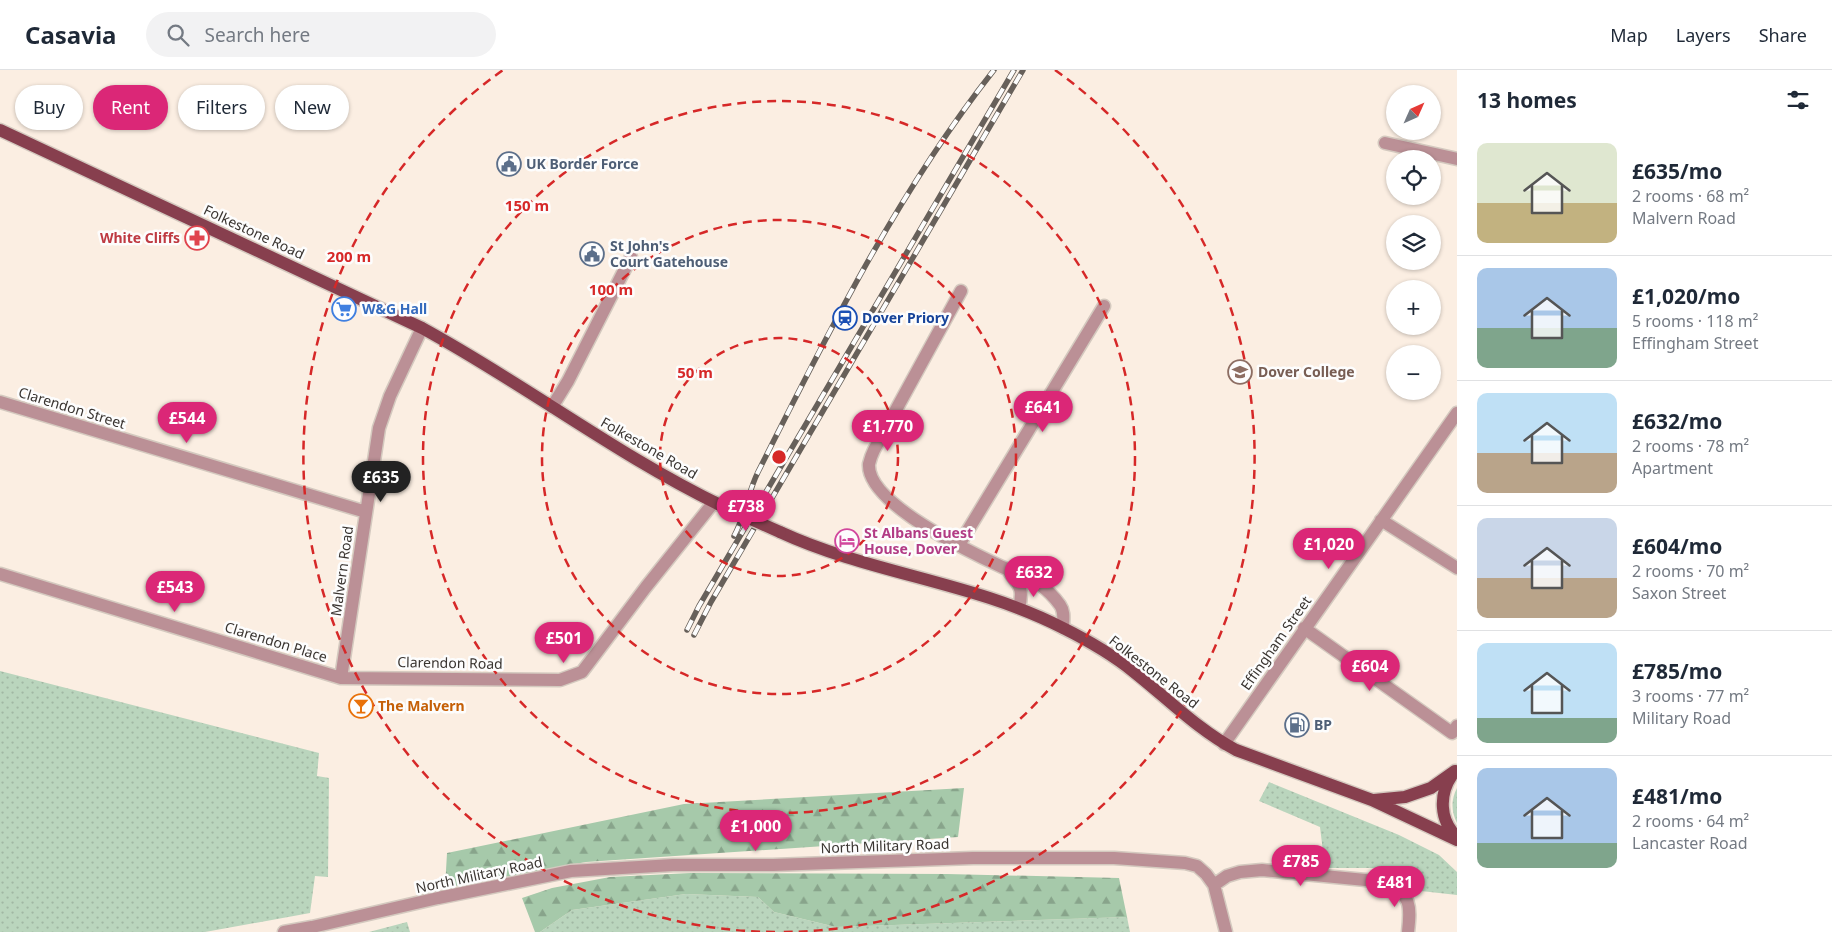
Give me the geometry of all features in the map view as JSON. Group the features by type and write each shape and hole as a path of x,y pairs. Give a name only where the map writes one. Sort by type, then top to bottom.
{"main road":[{"name":"Folkestone Road","path":"0,130 422,328 466,351 639,461 719,504 820,548 1019,608 1063,628 1132,670 1224,744 1372,800 1457,838"},
{"name":"Folkestone Road","path":"1372,800 1414,794 1430,788 1456,770"},
{"path":"1456,770 1447,783 1443,795 1443,809 1446,822 1457,838"}],"street":[{"path":"1385,143 1457,159"},
{"path":"552,407 568,381 630,257"},
{"path":"961,291 874,450 869,465 871,476 889,500 920,523 959,545 1039,584 1061,606 1063,628"},
{"path":"959,545 1104,306"},
{"name":"Malvern Road","path":"342,678 379,428 390,396 422,328"},
{"name":"Clarendon Street","path":"0,402 366,512"},
{"name":"Effingham Street","path":"1224,744 1457,413"},
{"name":"Clarendon Road","path":"342,678 560,680 582,672 646,587 719,504"},
{"path":"1381,520 1457,568"},
{"path":"1008,569 1021,588 1022,595 1019,608"},
{"name":"Clarendon Place","path":"0,574 342,678"},
{"path":"1304,628 1452,733 1457,726"},
{"name":"North Military Road","path":"284,932 571,871 673,865 773,865 974,858 1114,858 1185,863 1197,866 1214,885"},
{"path":"1226,932 1214,885 1227,876 1240,872 1262,870 1386,882 1397,888 1406,897 1410,910 1408,932"}],"green space":[{"path":"0,671 319,753 317,776 329,778 328,877 315,876 310,913 205,932 0,932"},
{"path":"1269,782 1399,835 1439,855 1457,872 1457,895 1421,891 1386,868 1325,868 1320,827 1259,801"},
{"path":"964,788 958,837 586,862 445,888 447,853 684,804"},
{"path":"1457,788 1457,823 1452,805"},
{"path":"691,873 947,874 1119,878 1127,917 836,927 774,912 758,897 686,894 572,910 540,932 535,932 522,898 552,888 610,877"},
{"path":"686,894 758,897 774,912 836,927 1127,917 1130,932 540,932 572,910"},
{"path":"407,922 410,932 369,932"}],"railway":[{"path":"734,536 758,472 866,265 926,165 994,70"},
{"path":"687,630 699,606 1014,70"},
{"path":"694,635 711,602 1023,70"}],"place":[{"name":"UK Border Force","path":"509,164"},
{"name":"White Cliffs","path":"197,238"},
{"name":"St John's Court Gatehouse","path":"592,254"},
{"name":"W&G Hall","path":"344,309"},
{"name":"Dover Priory","path":"845,318"},
{"name":"Dover College","path":"1240,372"},
{"name":"St Albans Guest House, Dover","path":"847,541"},
{"name":"The Malvern","path":"361,706"},
{"name":"BP","path":"1297,725"}]}
